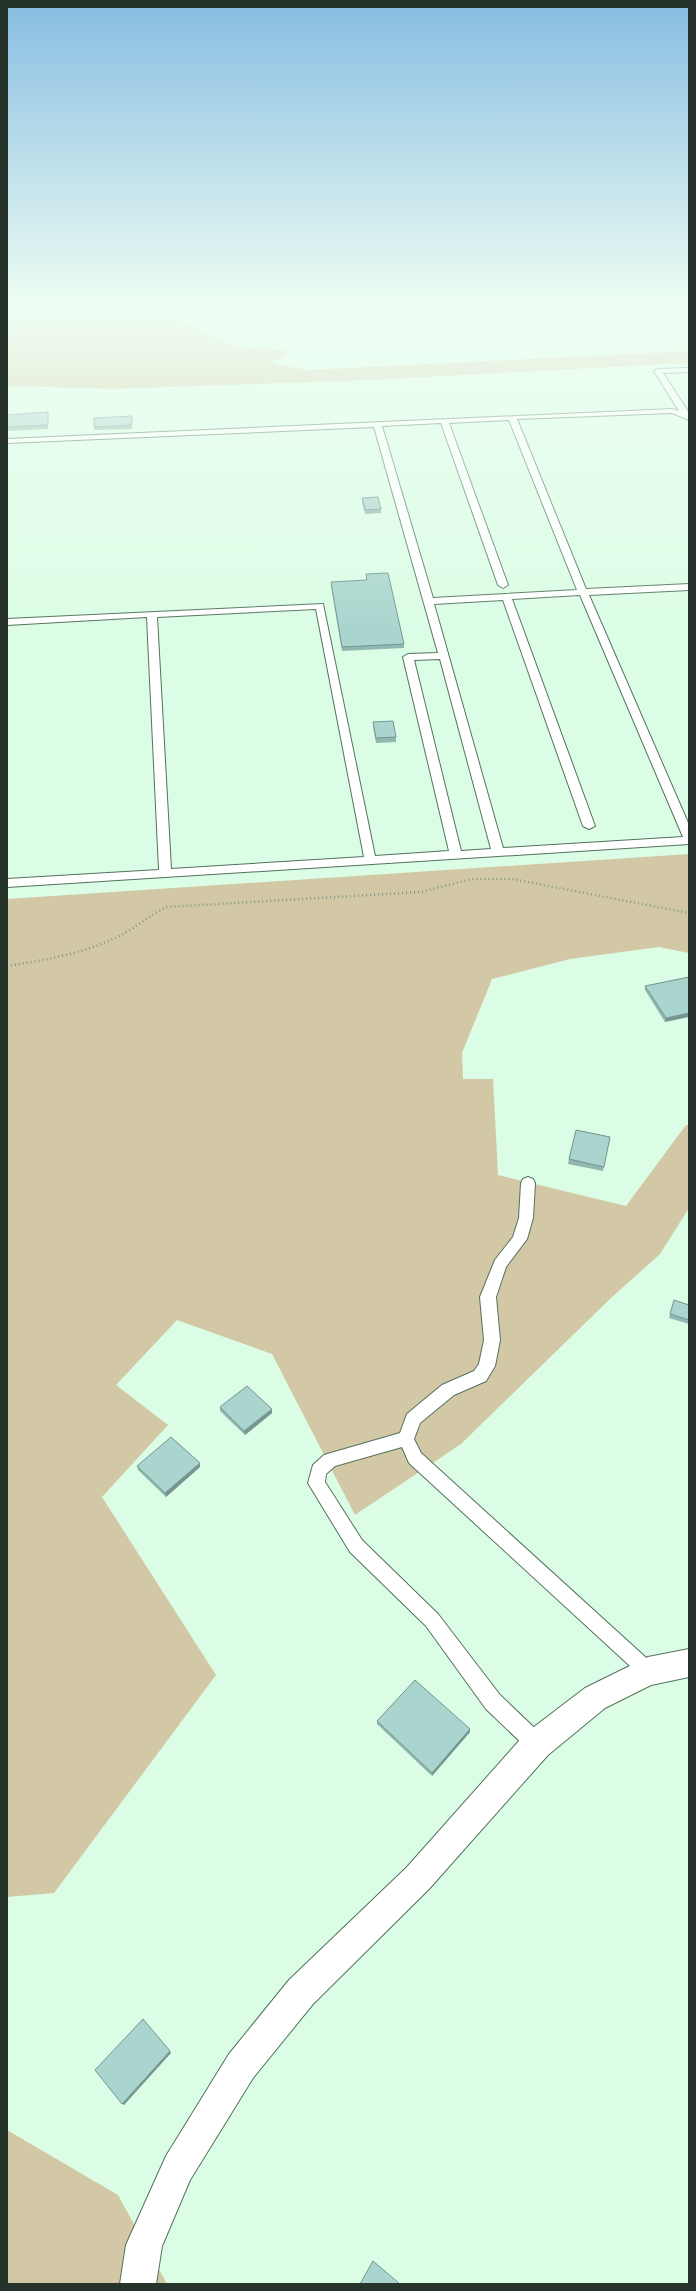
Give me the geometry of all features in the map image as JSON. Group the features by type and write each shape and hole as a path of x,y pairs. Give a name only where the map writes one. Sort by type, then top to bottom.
{"street":[{"path":"138,2284 144,2245 178,2168 241,2066 301,1992 418,1878 537,1744 595,1698 648,1671 689,1663"}],"lane":[{"path":"7,441 541,416"},
{"path":"7,883 689,839 583,592 512,417"},
{"path":"444,420 503,585"},
{"path":"377,424 429,601 498,852"},
{"path":"429,601 689,587"},
{"path":"506,596 589,826"},
{"path":"7,622 320,606 370,860"},
{"path":"152,614 165,874"},
{"path":"444,656 408,657 456,855"},
{"path":"528,1183 526,1218 520,1239 500,1264 488,1297 492,1340 487,1366 480,1376 448,1390 413,1419 406,1439 415,1458 648,1671"},
{"path":"406,1439 330,1460 319,1470 316,1483 356,1546 432,1620 493,1702 537,1744"}],"path":[{"path":"7,966 60,956 118,937 152,913 167,907 421,892 472,879 512,879 689,913"}],"shaded area":[{"path":"689,854 689,953 659,947 570,959 492,979 462,1053 463,1079 493,1079 498,1175 626,1206 686,1125 689,1125 689,1208 660,1254 611,1298 461,1444 355,1515 272,1354 177,1320 116,1385 168,1425 102,1497 216,1675 54,1893 7,1897 7,899"},
{"path":"7,2130 118,2195 167,2284 7,2284"}],"building":[{"path":"7,416 48,416 48,425 7,427"},
{"path":"132,416 132,425 94,427 94,418"},
{"path":"378,497 381,509 365,510 362,498"},
{"path":"388,573 404,644 342,647 331,582 367,580 366,574"},
{"path":"393,721 396,737 376,738 373,722"},
{"path":"689,977 689,1013 666,1018 645,986"},
{"path":"576,1130 610,1137 604,1167 569,1159"},
{"path":"674,1300 689,1305 689,1320 670,1314"},
{"path":"247,1386 272,1409 244,1431 220,1407"},
{"path":"171,1437 200,1463 165,1493 137,1466"},
{"path":"415,1680 470,1729 432,1773 377,1721"},
{"path":"143,2019 170,2051 122,2104 95,2070"},
{"path":"373,2261 400,2284 360,2284"}]}
